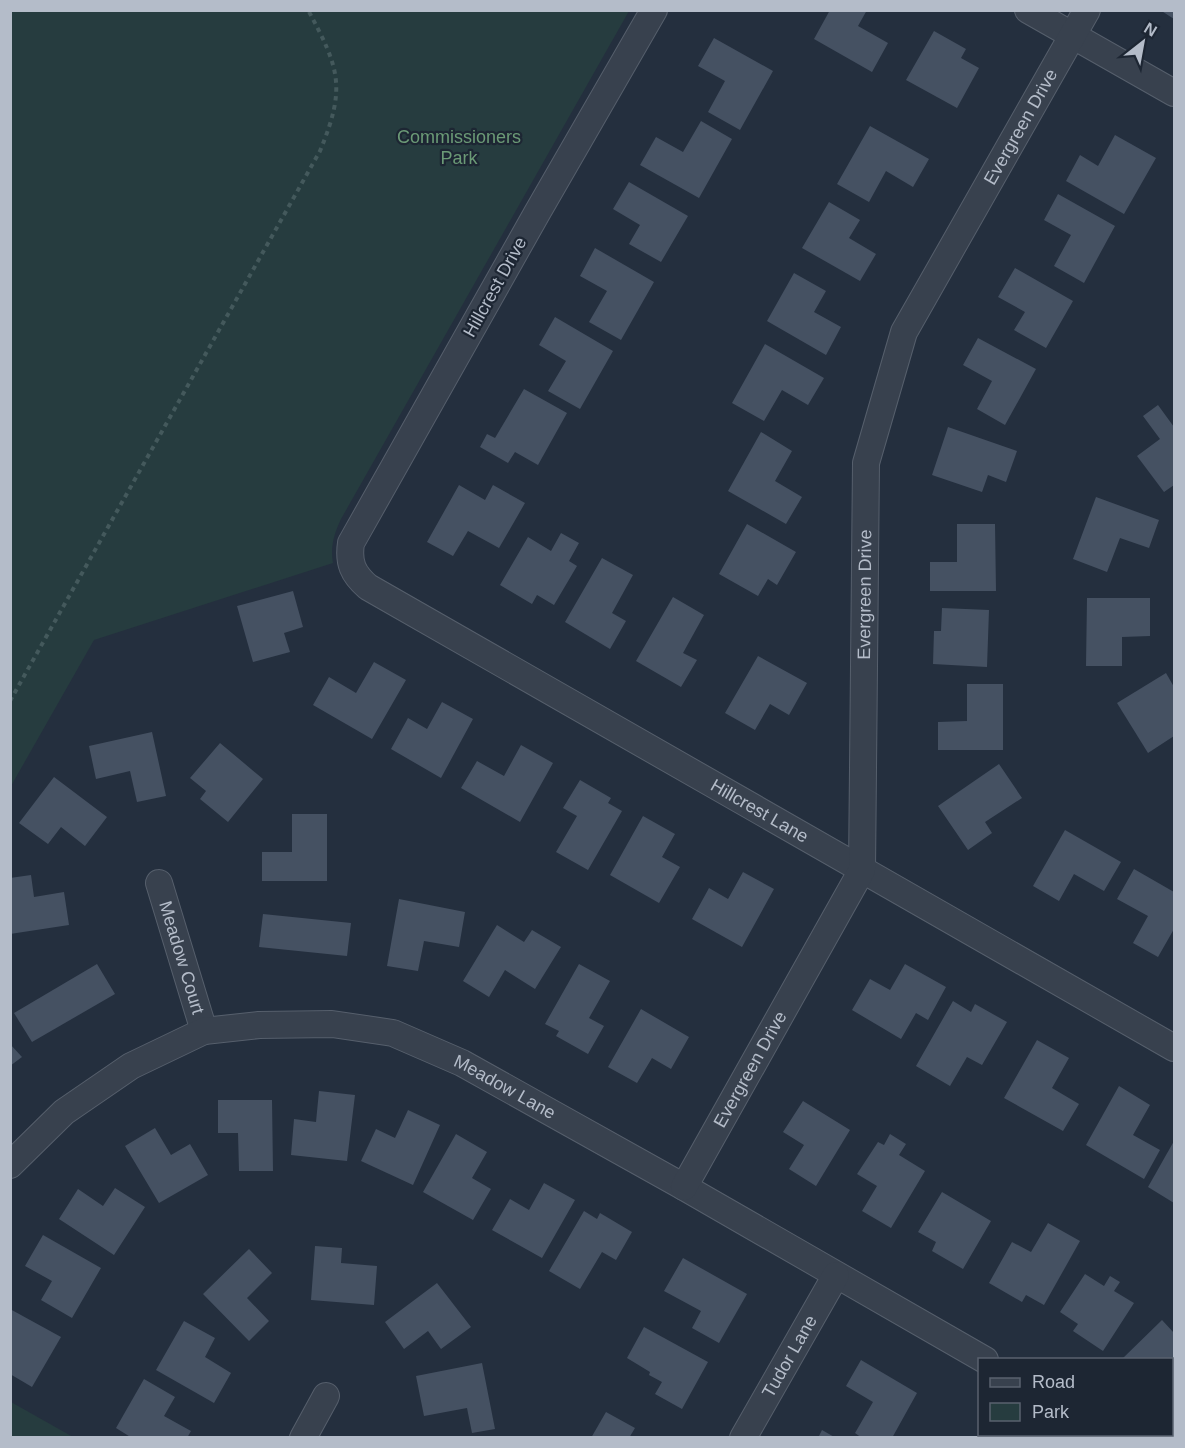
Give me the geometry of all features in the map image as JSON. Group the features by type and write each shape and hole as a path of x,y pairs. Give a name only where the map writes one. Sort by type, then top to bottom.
{"street":[{"name":"Hillcrest Drive","path":"352,568 349,556 351,543 654,10"},
{"path":"1028,10 1174,93"},
{"name":"Evergreen Drive","path":"684,1186 862,870 866,463 904,332 1087,10"},
{"name":"Hillcrest Lane","path":"352,568 358,578 368,587 1174,1048"},
{"name":"Meadow Court","path":"159,883 204,1031"},
{"name":"Meadow Lane","path":"10,1165 64,1112 131,1066 204,1031 259,1025 332,1024 393,1033 462,1063 684,1186 983,1358"},
{"name":"Tudor Lane","path":"743,1437 836,1275"},
{"path":"303,1437 326,1396"}],"path":[{"path":"10,701 320,151 334,111 337,83 333,61 308,10"}],"green space":[{"name":"Commissioners Park","path":"11,10 629,11 341,519 333,541 333,563 94,640 11,786"},
{"path":"11,1402 73,1437 11,1437"}],"building":[{"path":"830,10 867,10 858,26 888,43 872,72 814,39"},
{"path":"1160,10 1174,10 1174,19"},
{"path":"934,31 966,49 961,58 979,68 957,108 906,80"},
{"path":"714,38 773,71 740,130 708,112 725,81 698,66"},
{"path":"701,121 732,139 699,198 640,165 656,137 683,152"},
{"path":"870,126 929,159 913,187 886,171 869,202 837,184"},
{"path":"1115,135 1156,158 1124,214 1066,181 1080,155 1098,166"},
{"path":"629,182 688,216 661,262 629,244 640,225 613,209"},
{"path":"1058,194 1115,226 1084,283 1054,266 1071,235 1044,220"},
{"path":"829,202 860,220 849,238 876,254 860,281 802,248"},
{"path":"595,248 654,282 621,340 589,322 607,291 580,276"},
{"path":"1015,268 1073,301 1046,348 1014,330 1025,312 998,297"},
{"path":"794,273 826,291 814,312 841,327 826,355 767,321"},
{"path":"555,317 613,351 580,409 548,391 566,361 539,345"},
{"path":"978,338 1036,369 1005,425 977,409 992,381 963,365"},
{"path":"765,344 824,378 808,405 782,390 764,421 732,403"},
{"path":"524,389 567,413 538,465 515,452 508,463 480,447 487,434 495,438"},
{"path":"1158,405 1174,427 1174,485 1164,492 1137,456 1160,439 1143,416"},
{"path":"948,427 1017,451 1006,482 988,475 982,492 932,475"},
{"path":"761,432 792,451 775,481 802,497 786,524 728,491"},
{"path":"459,485 485,500 493,485 525,503 499,548 468,531 453,556 427,542"},
{"path":"1096,497 1159,520 1149,548 1120,538 1107,572 1073,559"},
{"path":"747,524 796,552 777,585 768,579 758,596 719,574"},
{"path":"957,524 995,524 996,591 930,591 930,562 957,562"},
{"path":"561,533 579,543 569,561 577,566 554,605 537,595 532,604 500,585 528,537 551,551"},
{"path":"602,558 633,575 612,613 626,621 610,649 565,622"},
{"path":"293,591 303,627 284,633 290,652 253,662 237,606"},
{"path":"673,597 704,615 683,653 697,660 681,687 636,661"},
{"path":"1087,598 1150,598 1150,636 1122,637 1122,666 1086,666"},
{"path":"942,608 989,610 987,667 933,664 934,631 941,631"},
{"path":"758,656 807,683 789,715 770,704 755,730 725,713"},
{"path":"374,662 406,680 372,739 313,705 329,677 356,693"},
{"path":"1166,673 1174,687 1174,736 1148,753 1117,703"},
{"path":"967,684 1003,684 1003,750 938,750 938,722 967,721"},
{"path":"442,702 473,719 441,778 391,749 408,718 427,729"},
{"path":"152,732 166,796 137,802 130,771 96,779 89,746"},
{"path":"220,743 263,779 228,822 200,799 206,791 190,778"},
{"path":"521,745 553,763 520,822 461,788 477,761 504,776"},
{"path":"999,764 1022,798 985,822 992,833 968,850 938,806"},
{"path":"54,777 107,817 85,846 61,827 48,844 19,823"},
{"path":"580,780 611,798 608,803 622,811 588,870 556,852 577,816 563,808"},
{"path":"292,814 327,814 327,881 262,881 262,852 292,852"},
{"path":"643,816 675,834 662,857 680,867 659,903 610,875"},
{"path":"1065,830 1121,862 1104,891 1074,874 1059,901 1033,886"},
{"path":"1134,869 1174,892 1174,929 1158,957 1133,943 1148,916 1117,899"},
{"path":"743,872 774,889 742,947 692,919 709,888 728,899"},
{"path":"31,875 34,897 64,892 69,925 10,934 10,878"},
{"path":"399,899 465,912 459,947 424,941 418,971 387,966"},
{"path":"263,914 351,923 347,956 259,947"},
{"path":"497,925 524,942 532,930 561,947 535,989 505,970 489,997 463,981"},
{"path":"97,964 115,994 32,1042 14,1013"},
{"path":"579,964 610,981 589,1018 604,1026 588,1054 556,1036 559,1031 545,1024"},
{"path":"905,964 946,987 928,1020 916,1013 901,1039 852,1010 870,979 890,990"},
{"path":"953,1001 971,1012 975,1004 1007,1022 982,1065 967,1057 950,1086 916,1066"},
{"path":"641,1009 689,1037 671,1069 652,1058 637,1083 608,1067"},
{"path":"1037,1040 1069,1058 1052,1088 1079,1104 1063,1131 1004,1098"},
{"path":"10,1044 22,1057 10,1066"},
{"path":"1119,1086 1150,1105 1133,1135 1160,1150 1144,1179 1086,1145"},
{"path":"319,1091 355,1095 347,1161 291,1155 294,1119 316,1122"},
{"path":"218,1100 272,1100 273,1171 239,1171 238,1133 218,1133"},
{"path":"803,1101 850,1130 816,1186 789,1169 804,1145 783,1132"},
{"path":"408,1110 440,1125 413,1185 361,1161 376,1129 395,1138"},
{"path":"155,1128 171,1155 190,1144 208,1175 159,1203 125,1146"},
{"path":"456,1134 487,1152 472,1178 491,1189 473,1220 423,1192"},
{"path":"890,1134 906,1144 899,1155 925,1171 891,1228 862,1211 877,1186 857,1174 878,1142 884,1145"},
{"path":"1174,1141 1174,1203 1148,1187"},
{"path":"544,1183 575,1200 542,1258 492,1230 510,1199 529,1210"},
{"path":"115,1188 145,1207 114,1255 59,1219 78,1189 103,1206"},
{"path":"942,1192 991,1221 963,1269 932,1251 936,1242 918,1232"},
{"path":"584,1211 597,1219 600,1213 632,1232 616,1260 602,1252 580,1289 549,1271"},
{"path":"1048,1223 1080,1241 1044,1305 1026,1295 1022,1302 989,1283 1012,1242 1031,1252"},
{"path":"43,1235 101,1268 72,1318 41,1300 52,1281 25,1266"},
{"path":"315,1246 342,1248 341,1263 377,1266 374,1305 311,1300"},
{"path":"249,1249 272,1273 247,1298 269,1321 249,1341 203,1294"},
{"path":"683,1258 747,1294 719,1343 692,1328 701,1311 664,1291"},
{"path":"1085,1274 1104,1286 1110,1276 1120,1282 1114,1291 1134,1303 1103,1351 1073,1331 1078,1324 1060,1312"},
{"path":"437,1283 471,1327 441,1349 428,1331 404,1349 385,1322"},
{"path":"10,1309 61,1337 32,1387 10,1374"},
{"path":"1162,1320 1174,1333 1174,1389 1173,1390 1173,1358 1123,1358"},
{"path":"184,1321 215,1338 205,1357 231,1373 214,1403 156,1370"},
{"path":"644,1327 708,1362 682,1409 655,1394 662,1382 627,1358"},
{"path":"861,1360 917,1393 892,1438 862,1438 855,1433 873,1402 846,1386"},
{"path":"482,1363 495,1429 472,1433 467,1408 424,1416 416,1376"},
{"path":"144,1379 175,1397 164,1416 191,1431 187,1438 132,1438 116,1428"},
{"path":"606,1412 635,1428 629,1438 591,1438"},
{"path":"822,1430 836,1438 818,1438"}]}
